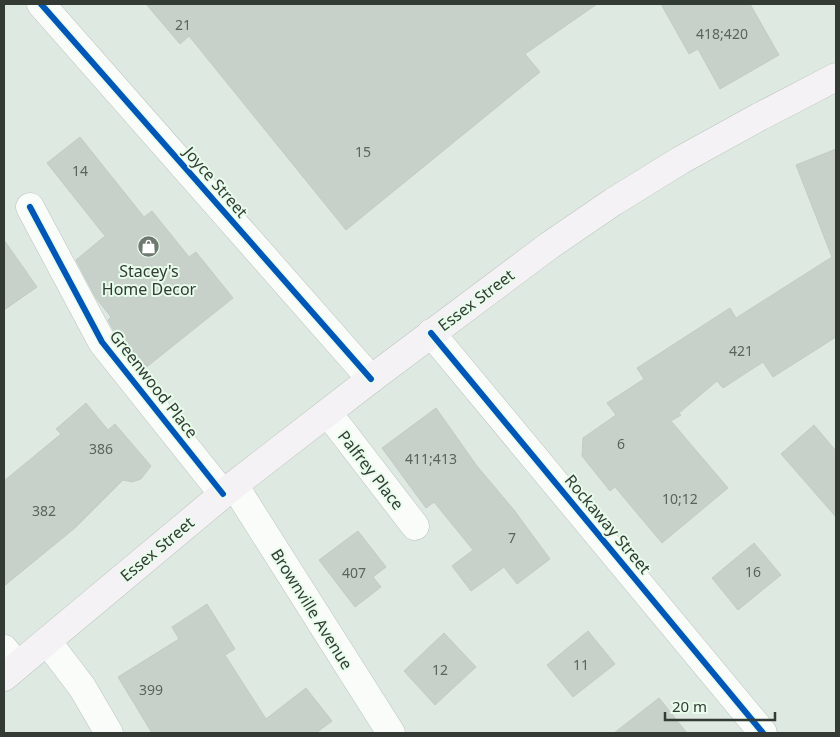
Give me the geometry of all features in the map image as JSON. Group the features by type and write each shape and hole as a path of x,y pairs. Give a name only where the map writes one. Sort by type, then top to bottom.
{"main road":[{"name":"Essex Street","path":"8,664 46,641 229,490 431,333 550,245 612,202 681,160 836,77"}],"street":[{"name":"Joyce Street","path":"41,4 371,379"},
{"name":"Greenwood Place","path":"30,207 102,342 229,490"},
{"name":"Rockaway Street","path":"431,333 763,733"},
{"name":"Palfrey Place","path":"328,413 415,526"},
{"name":"Brownville Avenue","path":"229,490 391,733"},
{"path":"46,641 82,687 109,733"}],"building":[{"path":"146,4 597,4 525,54 540,72 346,230 189,36 180,44"},
{"path":"661,4 750,4 779,55 720,89 698,49 689,54"},
{"path":"80,137 144,217 152,211 189,257 196,252 233,298 144,369 115,333 108,320 111,317 96,298 76,260 105,236 47,163"},
{"path":"836,149 836,337 773,377 763,362 723,388 717,381 679,413 681,415 671,421 728,488 662,543 615,487 610,491 582,456 583,438 616,415 607,403 644,379 637,368 730,308 736,318 832,257 796,165"},
{"path":"4,240 37,287 4,310"},
{"path":"86,403 108,430 115,424 151,466 141,479 132,482 123,480 75,528 4,586 4,481 61,434 56,429"},
{"path":"436,408 477,466 514,510 550,559 517,584 504,567 471,591 452,566 473,550 434,502 426,508 382,448"},
{"path":"814,425 836,451 836,517 781,454"},
{"path":"358,531 386,567 373,577 381,587 355,607 319,560"},
{"path":"754,543 781,575 738,610 712,578"},
{"path":"207,604 235,649 225,655 266,719 306,688 332,721 316,733 152,733 118,677 179,639 172,627"},
{"path":"588,631 615,664 573,697 547,665"},
{"path":"444,633 476,667 435,705 404,671"},
{"path":"659,698 687,733 614,733"}],"cycle path":[{"path":"41,4 371,379"},
{"path":"30,207 102,342 223,494"},
{"path":"431,333 763,733"}],"place":[{"name":"Stacey's Home Decor","path":"149,247"}]}
